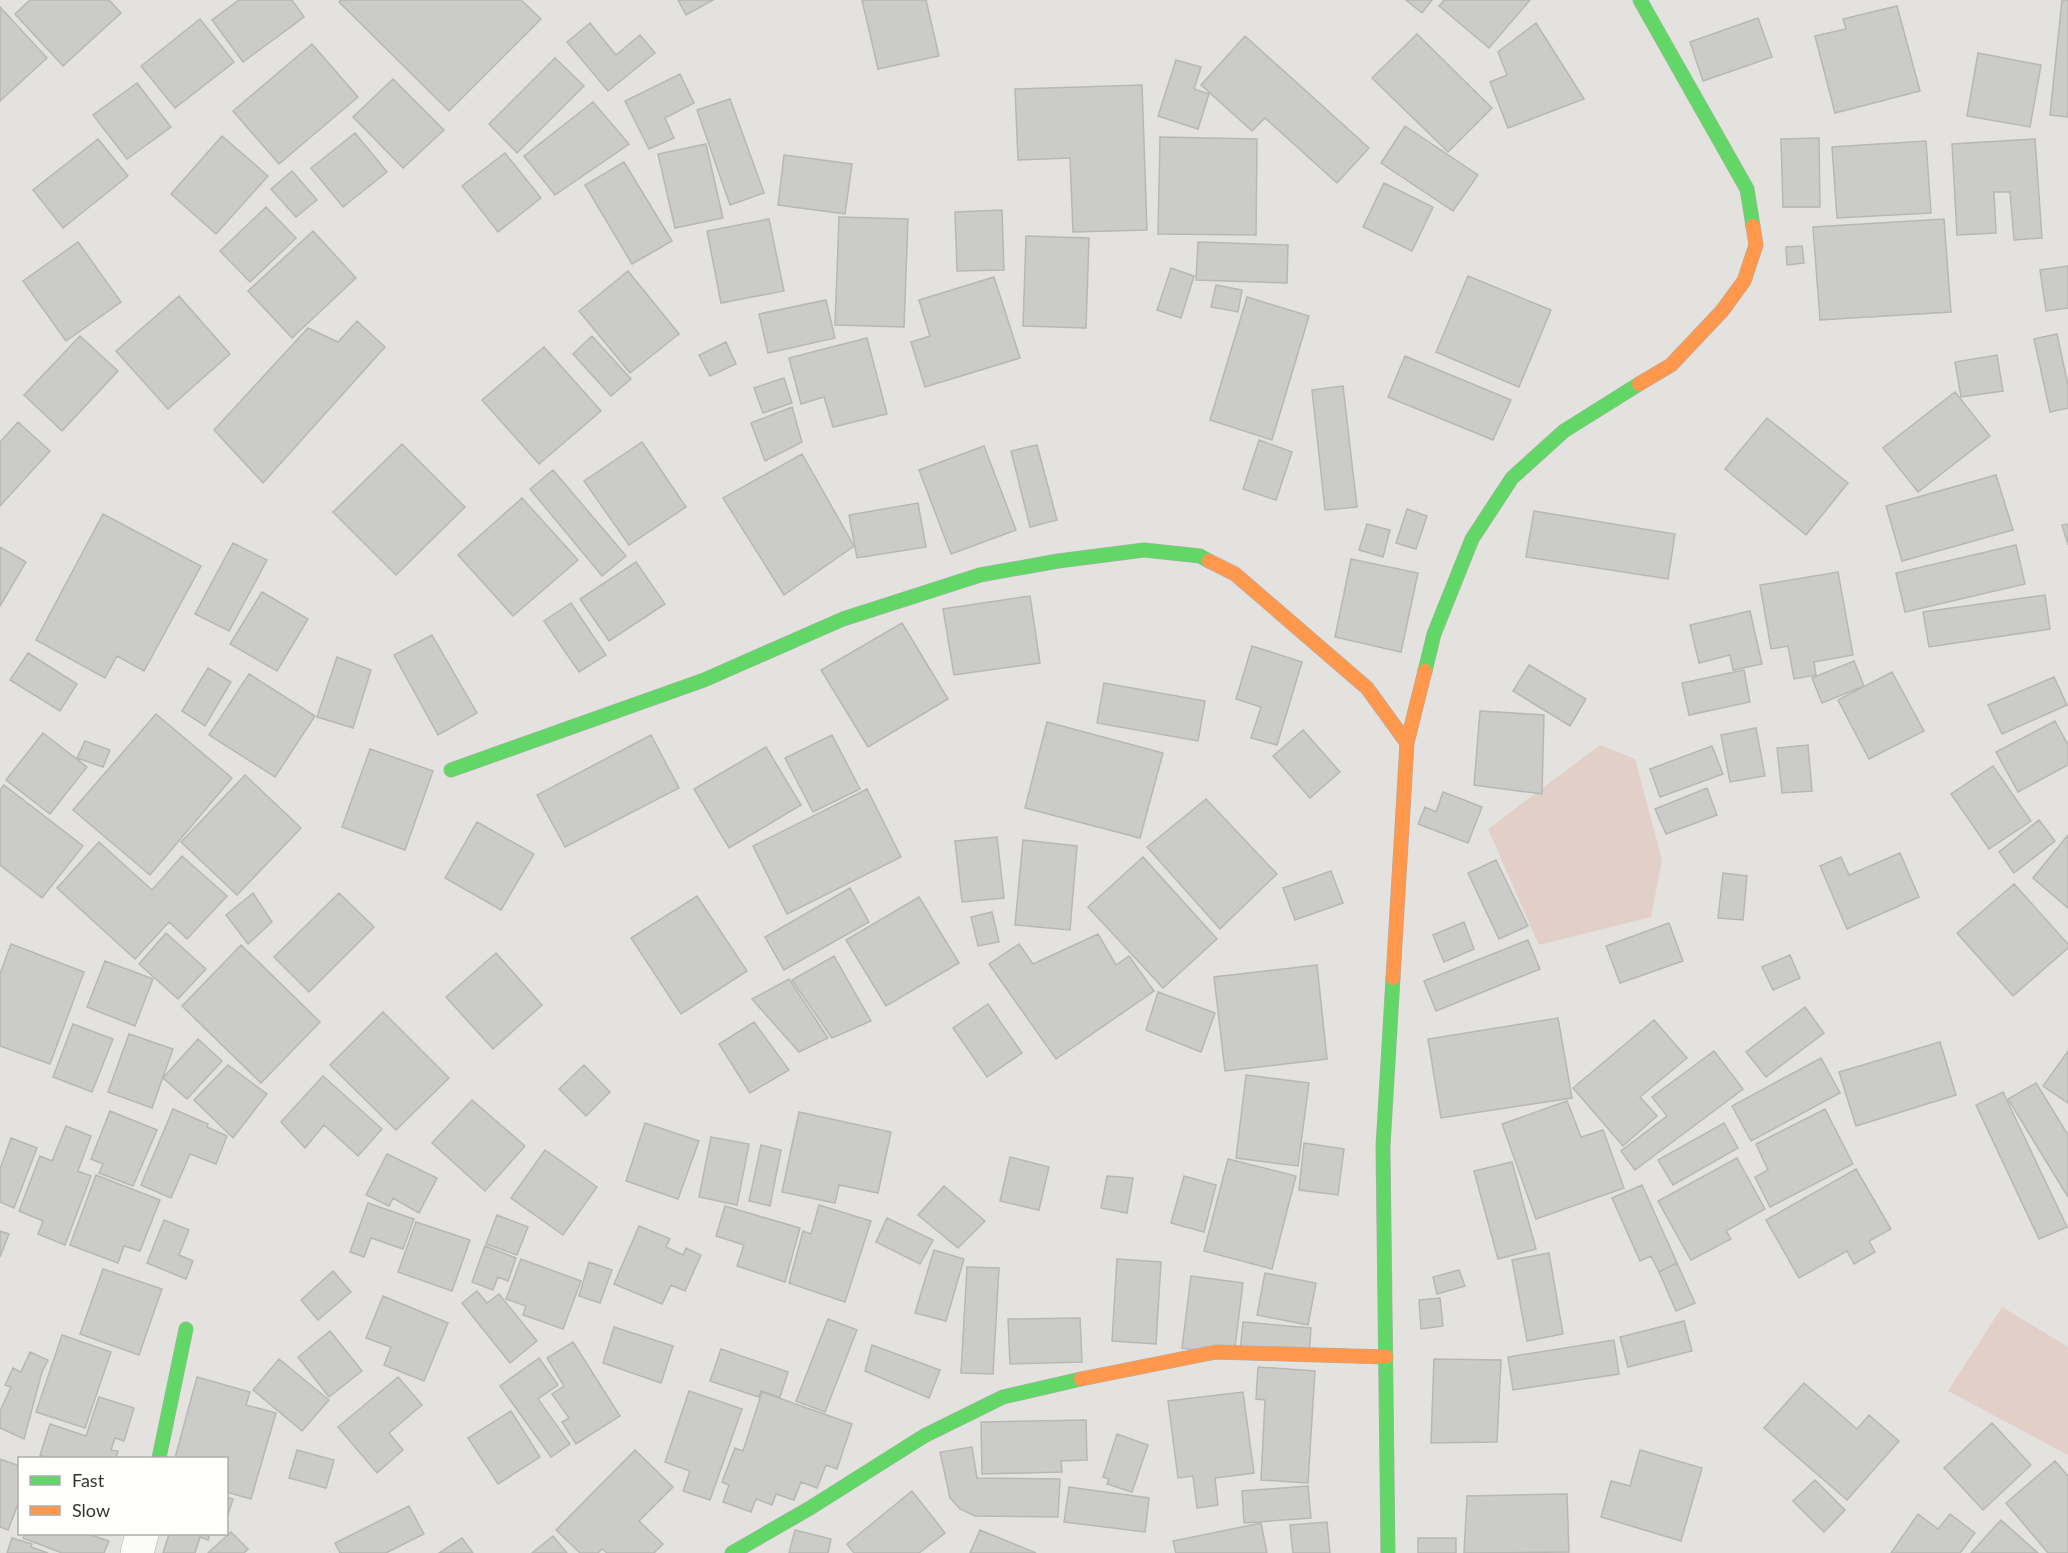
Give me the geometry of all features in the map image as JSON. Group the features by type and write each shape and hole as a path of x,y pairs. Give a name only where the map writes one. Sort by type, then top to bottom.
{"street":[{"path":"1388,1553 1383,1146 1407,743 1434,634 1472,539 1512,478 1564,431 1617,396 1671,365 1722,311 1744,281 1756,245 1747,189 1640,0"},
{"path":"451,770 704,680 843,619 980,575 1058,561 1144,550 1200,556 1235,574 1367,688 1407,743"},
{"path":"159,1457 186,1329"},
{"path":"732,1553 810,1508 924,1437 1003,1397 1110,1372 1216,1352 1386,1357"},
{"path":"137,1553 142,1535"}],"shaded area":[{"path":"1600,745 1635,759 1662,860 1651,917 1539,945 1488,829"},
{"path":"2002,1307 2068,1347 2068,1455 1948,1391"}],"building":[{"path":"30,0 109,0 121,13 63,66 15,14"},
{"path":"239,0 292,0 304,17 243,62 212,20"},
{"path":"341,0 521,0 541,19 449,111 339,2"},
{"path":"678,0 713,0 686,15"},
{"path":"862,0 926,0 939,56 878,69"},
{"path":"1406,0 1432,0 1422,13"},
{"path":"1444,0 1530,0 1489,48 1439,6"},
{"path":"2062,0 2068,0 2068,117 2050,115"},
{"path":"1897,6 1920,91 1835,113 1815,36 1846,29 1843,19"},
{"path":"0,7 47,58 0,101"},
{"path":"1758,18 1772,57 1703,81 1690,42"},
{"path":"200,19 234,62 175,108 141,66"},
{"path":"590,23 616,55 640,35 655,53 608,91 567,42"},
{"path":"1536,23 1584,99 1508,128 1490,82 1507,75 1498,52"},
{"path":"1417,34 1492,108 1448,152 1372,78"},
{"path":"1245,36 1369,148 1337,183 1265,118 1252,131 1201,85"},
{"path":"312,44 358,97 279,164 233,111"},
{"path":"1978,53 2041,65 2030,127 1967,116"},
{"path":"555,58 584,86 517,153 489,124"},
{"path":"1176,60 1201,67 1194,89 1209,94 1198,129 1158,116"},
{"path":"680,74 694,103 665,118 674,138 649,149 625,101"},
{"path":"393,79 444,130 403,168 353,117"},
{"path":"137,83 171,127 127,159 93,115"},
{"path":"1142,85 1147,230 1073,232 1070,158 1018,160 1015,89"},
{"path":"730,99 764,193 730,205 697,110"},
{"path":"593,102 629,144 555,195 524,156"},
{"path":"1405,126 1478,175 1453,211 1381,163"},
{"path":"355,133 387,172 343,207 311,168"},
{"path":"222,136 268,176 216,234 171,194"},
{"path":"1160,137 1257,139 1256,235 1158,234"},
{"path":"1819,138 1820,207 1783,207 1781,139"},
{"path":"98,139 128,176 63,228 33,190"},
{"path":"2035,139 2042,238 2014,240 2010,192 1994,192 1996,233 1957,235 1952,144"},
{"path":"1926,141 1931,213 1837,218 1832,147"},
{"path":"706,144 723,218 675,228 658,154"},
{"path":"505,153 541,198 498,232 462,186"},
{"path":"784,155 852,164 845,214 778,205"},
{"path":"624,162 672,241 632,264 585,185"},
{"path":"292,171 317,200 296,217 271,189"},
{"path":"1384,183 1433,207 1412,251 1363,227"},
{"path":"266,207 296,238 250,282 220,251"},
{"path":"1002,210 1004,270 957,271 955,212"},
{"path":"839,217 908,219 904,327 835,325"},
{"path":"769,219 784,291 721,303 707,231"},
{"path":"1944,219 1951,312 1820,320 1813,227"},
{"path":"313,231 356,278 292,338 248,291"},
{"path":"1026,236 1089,238 1086,328 1023,326"},
{"path":"78,242 121,302 66,341 23,281"},
{"path":"1198,242 1288,245 1287,283 1196,280"},
{"path":"1802,246 1804,263 1787,265 1786,247"},
{"path":"2068,266 2068,308 2046,311 2040,270"},
{"path":"1171,268 1194,276 1181,318 1157,310"},
{"path":"628,271 679,334 630,373 579,311"},
{"path":"1468,276 1551,310 1519,387 1436,352"},
{"path":"994,277 1020,358 925,387 911,342 930,336 919,300"},
{"path":"1216,285 1242,290 1238,312 1211,307"},
{"path":"179,296 230,354 168,409 116,351"},
{"path":"1247,297 1309,316 1272,440 1210,420"},
{"path":"826,300 835,338 768,353 759,314"},
{"path":"357,321 385,347 263,483 214,430 308,328 338,342"},
{"path":"2057,334 2068,385 2068,408 2050,412 2034,339"},
{"path":"80,336 118,371 62,431 24,395"},
{"path":"592,336 631,379 611,396 573,354"},
{"path":"867,338 887,414 833,427 824,397 801,404 789,358"},
{"path":"726,342 736,364 710,376 699,355"},
{"path":"544,347 601,411 539,464 482,400"},
{"path":"1997,355 2003,391 1961,397 1955,362"},
{"path":"1405,356 1511,400 1493,440 1388,397"},
{"path":"784,378 792,403 763,413 754,388"},
{"path":"1343,386 1357,507 1325,510 1312,390"},
{"path":"1955,392 1990,436 1918,492 1883,448"},
{"path":"792,407 802,442 765,461 751,423"},
{"path":"1767,418 1848,483 1806,535 1725,469"},
{"path":"18,422 50,451 0,506 0,442"},
{"path":"1259,440 1292,452 1276,500 1243,489"},
{"path":"642,442 686,507 629,545 584,481"},
{"path":"402,444 465,507 396,575 333,512"},
{"path":"1037,445 1057,520 1030,527 1011,451"},
{"path":"984,446 1016,530 951,554 919,470"},
{"path":"802,454 854,546 784,595 723,498"},
{"path":"553,470 626,556 602,576 530,489"},
{"path":"1996,475 2013,530 1902,561 1886,506"},
{"path":"522,498 578,560 513,616 458,555"},
{"path":"918,503 926,547 857,558 849,515"},
{"path":"1407,509 1427,516 1416,549 1396,543"},
{"path":"1534,511 1675,534 1668,579 1526,557"},
{"path":"103,514 201,566 144,671 117,656 105,678 36,640"},
{"path":"1367,524 1390,530 1383,557 1359,550"},
{"path":"2068,524 2068,545 2062,525"},
{"path":"233,543 267,560 229,631 195,614"},
{"path":"2016,545 2025,584 1905,612 1896,573"},
{"path":"0,547 26,562 0,606"},
{"path":"1351,559 1418,573 1401,652 1335,637"},
{"path":"636,562 665,604 609,641 580,599"},
{"path":"1838,572 1853,655 1814,662 1816,675 1794,679 1788,646 1771,649 1760,585"},
{"path":"262,592 308,619 277,671 230,644"},
{"path":"2045,595 2050,629 1929,647 1923,612"},
{"path":"1030,596 1040,663 954,675 943,609"},
{"path":"571,603 606,655 579,672 544,621"},
{"path":"1750,611 1762,664 1733,670 1730,655 1699,663 1690,625"},
{"path":"902,623 948,699 868,747 821,670"},
{"path":"432,635 477,713 438,735 394,655"},
{"path":"1252,646 1302,662 1277,745 1251,738 1261,707 1236,699"},
{"path":"28,653 77,684 60,711 10,680"},
{"path":"337,657 371,670 353,728 317,717"},
{"path":"1854,661 1864,686 1822,703 1812,678"},
{"path":"1529,665 1586,699 1570,726 1513,691"},
{"path":"208,668 231,682 205,726 182,711"},
{"path":"1744,670 1750,702 1689,715 1682,683"},
{"path":"1892,672 1924,731 1869,759 1838,700"},
{"path":"249,674 315,716 275,777 209,735"},
{"path":"2054,677 2067,705 2002,734 1988,705"},
{"path":"1104,683 1205,701 1198,741 1097,723"},
{"path":"1480,711 1544,715 1542,794 1474,785"},
{"path":"156,714 232,778 150,875 73,810"},
{"path":"2055,721 2068,745 2068,765 2018,792 1996,752"},
{"path":"1047,722 1163,753 1140,838 1025,808"},
{"path":"1756,728 1765,776 1730,782 1721,735"},
{"path":"1303,730 1340,772 1310,798 1273,756"},
{"path":"43,733 87,767 50,814 6,780"},
{"path":"651,735 679,788 565,847 537,795"},
{"path":"832,735 860,789 813,812 785,758"},
{"path":"85,741 110,750 103,767 77,758"},
{"path":"1808,745 1812,791 1782,793 1777,748"},
{"path":"1712,746 1723,774 1660,797 1650,769"},
{"path":"766,747 801,805 729,848 694,789"},
{"path":"370,749 433,771 405,850 342,827"},
{"path":"1993,766 2031,821 1989,849 1951,794"},
{"path":"245,775 301,828 237,895 181,842"},
{"path":"4,785 83,846 42,898 0,865 0,790"},
{"path":"1707,788 1717,815 1666,834 1655,809"},
{"path":"867,789 901,857 787,914 753,846"},
{"path":"1443,792 1482,807 1468,843 1418,824 1425,807 1436,812"},
{"path":"1206,799 1277,874 1220,929 1147,847"},
{"path":"2039,820 2055,841 2014,873 1999,852"},
{"path":"477,822 534,854 501,910 445,878"},
{"path":"2068,835 2068,908 2033,878"},
{"path":"997,837 1004,898 962,902 955,841"},
{"path":"1023,840 1077,846 1070,930 1015,925"},
{"path":"99,842 152,890 182,856 227,896 187,939 169,922 135,959 57,888"},
{"path":"1900,853 1919,897 1847,929 1820,866 1841,857 1849,875"},
{"path":"1143,857 1217,939 1163,988 1088,907"},
{"path":"1496,860 1528,926 1499,939 1468,873"},
{"path":"1331,871 1343,903 1295,920 1283,888"},
{"path":"1723,873 1747,876 1743,920 1718,918"},
{"path":"2014,884 2068,944 2068,948 2013,996 1957,933"},
{"path":"850,888 869,922 784,970 765,937"},
{"path":"253,893 272,922 248,944 226,915"},
{"path":"339,893 374,927 309,992 274,957"},
{"path":"697,896 747,971 681,1014 631,938"},
{"path":"919,897 959,963 886,1006 846,940"},
{"path":"992,912 999,942 978,946 971,917"},
{"path":"1464,922 1474,949 1444,962 1433,935"},
{"path":"1669,923 1683,961 1620,983 1606,946"},
{"path":"166,933 206,969 178,999 139,964"},
{"path":"1098,934 1116,965 1129,956 1154,991 1056,1059 989,964 1019,944 1033,964"},
{"path":"1528,940 1540,969 1436,1011 1424,981"},
{"path":"11,944 84,972 50,1064 0,1046 0,974"},
{"path":"241,945 320,1022 261,1083 182,1006"},
{"path":"496,953 542,1005 493,1049 446,997"},
{"path":"1790,955 1800,978 1773,990 1762,967"},
{"path":"834,956 871,1021 832,1038 792,980"},
{"path":"105,961 153,979 135,1026 87,1007"},
{"path":"1317,965 1327,1059 1225,1071 1214,977"},
{"path":"789,979 828,1038 799,1052 752,999"},
{"path":"1158,992 1215,1013 1201,1052 1146,1030"},
{"path":"988,1004 1022,1053 987,1077 953,1028"},
{"path":"1805,1007 1824,1033 1766,1077 1746,1052"},
{"path":"383,1012 449,1078 396,1130 330,1065"},
{"path":"1558,1018 1572,1098 1441,1118 1428,1039"},
{"path":"1654,1020 1687,1058 1640,1097 1657,1116 1623,1146 1573,1088"},
{"path":"754,1022 789,1070 750,1093 719,1044"},
{"path":"73,1024 113,1039 92,1092 53,1077"},
{"path":"129,1034 173,1049 152,1108 108,1092"},
{"path":"198,1039 222,1061 187,1099 163,1078"},
{"path":"1940,1042 1956,1095 1856,1126 1839,1072"},
{"path":"1714,1051 1743,1089 1635,1170 1621,1151 1667,1116 1652,1097"},
{"path":"2068,1051 2068,1103 2043,1086"},
{"path":"1821,1058 1840,1093 1751,1141 1732,1106"},
{"path":"228,1065 267,1094 233,1138 194,1100"},
{"path":"584,1065 610,1092 586,1116 559,1089"},
{"path":"1246,1075 1309,1083 1298,1166 1236,1158"},
{"path":"323,1076 382,1129 358,1156 324,1125 305,1148 281,1122"},
{"path":"2036,1083 2068,1135 2068,1197 2008,1099"},
{"path":"2003,1092 2067,1227 2039,1239 1976,1105"},
{"path":"472,1100 525,1146 485,1191 432,1143"},
{"path":"1567,1101 1581,1137 1603,1130 1624,1188 1536,1219 1502,1124"},
{"path":"173,1109 208,1124 207,1127 227,1136 216,1164 190,1154 171,1198 141,1185"},
{"path":"1825,1109 1853,1164 1770,1207 1755,1177 1768,1170 1756,1144"},
{"path":"110,1111 157,1130 133,1186 99,1173 103,1164 91,1159"},
{"path":"799,1112 891,1132 878,1193 839,1185 835,1203 782,1192"},
{"path":"645,1123 699,1141 678,1199 626,1181"},
{"path":"1724,1123 1738,1148 1673,1185 1658,1160"},
{"path":"66,1126 91,1136 78,1171 91,1176 65,1245 38,1234 43,1221 19,1211 40,1156 52,1161"},
{"path":"711,1137 749,1144 737,1205 699,1197"},
{"path":"11,1138 37,1148 14,1208 0,1202 0,1169"},
{"path":"1304,1143 1344,1149 1338,1195 1299,1190"},
{"path":"761,1145 781,1150 770,1206 749,1201"},
{"path":"545,1150 597,1187 563,1235 511,1198"},
{"path":"387,1154 437,1178 419,1213 393,1198 389,1206 366,1195"},
{"path":"1010,1157 1049,1167 1039,1210 1000,1201"},
{"path":"1737,1158 1765,1209 1726,1231 1731,1239 1691,1260 1658,1201"},
{"path":"1228,1159 1296,1176 1272,1269 1204,1251"},
{"path":"1512,1162 1536,1249 1498,1259 1474,1171"},
{"path":"1856,1169 1891,1229 1869,1241 1875,1252 1854,1264 1847,1251 1799,1278 1766,1220"},
{"path":"96,1175 160,1200 140,1251 124,1246 118,1263 70,1245"},
{"path":"1107,1176 1133,1178 1127,1213 1101,1208"},
{"path":"1184,1176 1216,1185 1204,1232 1171,1223"},
{"path":"1642,1185 1677,1263 1659,1272 1651,1256 1640,1261 1612,1198"},
{"path":"944,1186 985,1221 958,1248 918,1215"},
{"path":"368,1203 414,1219 403,1249 371,1238 364,1257 350,1252"},
{"path":"819,1205 871,1221 845,1302 789,1283 803,1231 811,1234"},
{"path":"725,1206 800,1228 785,1282 737,1266 744,1245 716,1236"},
{"path":"497,1215 528,1227 517,1255 486,1244"},
{"path":"887,1218 933,1240 920,1264 876,1242"},
{"path":"164,1220 189,1230 179,1255 193,1261 186,1279 147,1263"},
{"path":"416,1222 470,1240 452,1291 398,1272"},
{"path":"639,1226 670,1239 666,1247 683,1255 686,1248 701,1255 685,1291 671,1285 662,1304 614,1284"},
{"path":"0,1231 9,1234 0,1257"},
{"path":"485,1246 516,1258 508,1281 498,1277 493,1290 472,1282"},
{"path":"934,1250 964,1259 946,1321 915,1313"},
{"path":"1549,1253 1563,1334 1527,1341 1512,1260"},
{"path":"521,1259 581,1281 563,1329 523,1315 526,1306 506,1299"},
{"path":"1117,1259 1161,1262 1156,1344 1112,1341"},
{"path":"589,1262 612,1270 600,1303 579,1296"},
{"path":"1677,1263 1695,1303 1676,1311 1659,1272"},
{"path":"967,1267 999,1268 993,1374 961,1373"},
{"path":"103,1269 162,1289 139,1355 80,1334"},
{"path":"1459,1270 1465,1286 1437,1294 1433,1277"},
{"path":"333,1271 351,1292 318,1320 301,1300"},
{"path":"1265,1273 1316,1283 1308,1325 1257,1315"},
{"path":"1191,1276 1243,1283 1234,1355 1182,1348"},
{"path":"477,1291 487,1303 499,1294 537,1341 510,1363 462,1303"},
{"path":"383,1296 448,1323 424,1381 384,1365 391,1347 366,1338"},
{"path":"1440,1298 1443,1326 1421,1329 1419,1300"},
{"path":"1080,1318 1082,1362 1010,1364 1008,1319"},
{"path":"828,1319 857,1330 825,1412 796,1401"},
{"path":"1684,1321 1692,1351 1628,1367 1620,1337"},
{"path":"1243,1322 1311,1328 1309,1357 1240,1352"},
{"path":"614,1327 673,1346 661,1383 603,1363"},
{"path":"330,1331 362,1371 329,1397 298,1357"},
{"path":"62,1335 111,1352 85,1428 36,1412"},
{"path":"1614,1340 1619,1374 1513,1390 1508,1357"},
{"path":"573,1342 620,1416 576,1444 562,1422 569,1418 552,1394 564,1386 547,1358"},
{"path":"872,1345 940,1370 929,1398 865,1371"},
{"path":"721,1349 788,1372 780,1397 761,1391 759,1397 710,1381"},
{"path":"30,1352 48,1360 42,1372 24,1439 0,1428 0,1411 11,1387 5,1385 13,1368 21,1372"},
{"path":"539,1358 558,1385 538,1399 570,1444 551,1457 500,1386"},
{"path":"279,1359 329,1400 302,1431 253,1390"},
{"path":"1434,1359 1501,1360 1497,1442 1431,1443"},
{"path":"1258,1367 1315,1371 1308,1483 1261,1480 1265,1400 1256,1399"},
{"path":"197,1377 250,1392 246,1405 276,1413 251,1499 228,1493 228,1457 175,1457"},
{"path":"398,1377 422,1405 389,1433 403,1450 377,1473 338,1427"},
{"path":"1804,1383 1857,1429 1869,1415 1899,1441 1847,1500 1764,1428"},
{"path":"689,1391 742,1409 710,1500 683,1491 690,1471 665,1462"},
{"path":"762,1392 852,1424 837,1469 826,1465 817,1488 801,1482 794,1500 776,1494 772,1505 756,1499 751,1512 723,1502 729,1485 722,1482 735,1448 743,1451"},
{"path":"1243,1392 1254,1473 1215,1478 1218,1505 1197,1508 1193,1476 1178,1478 1168,1401"},
{"path":"99,1397 134,1408 124,1441 115,1438 111,1450 118,1451 116,1457 46,1457 40,1455 50,1424 86,1436"},
{"path":"511,1411 540,1457 498,1484 468,1438"},
{"path":"1086,1420 1087,1460 1061,1461 1062,1472 982,1474 981,1422"},
{"path":"1992,1423 2031,1465 1983,1510 1944,1468"},
{"path":"1117,1434 1148,1445 1132,1492 1107,1484 1109,1479 1103,1477"},
{"path":"972,1447 977,1478 1060,1479 1058,1517 975,1516 960,1509 950,1498 940,1452"},
{"path":"297,1450 334,1460 326,1488 289,1478"},
{"path":"635,1450 673,1487 639,1521 663,1544 654,1553 607,1553 602,1549 598,1553 580,1553 556,1530"},
{"path":"1640,1450 1702,1468 1681,1541 1601,1517 1611,1481 1630,1486"},
{"path":"0,1459 18,1465 18,1504 8,1530 0,1527"},
{"path":"2055,1461 2068,1476 2068,1553 2048,1553 2006,1503"},
{"path":"1815,1480 1845,1510 1824,1532 1793,1501"},
{"path":"1308,1486 1311,1518 1244,1523 1242,1491"},
{"path":"1069,1487 1149,1498 1145,1532 1064,1522"},
{"path":"912,1491 945,1533 919,1553 854,1553 847,1544"},
{"path":"1567,1494 1569,1552 1464,1553 1467,1496"},
{"path":"228,1498 233,1499 228,1515"},
{"path":"409,1506 424,1534 386,1553 340,1553 335,1543"},
{"path":"1918,1514 1938,1529 1950,1514 1975,1533 1960,1553 1891,1553"},
{"path":"2001,1520 2038,1553 1971,1553"},
{"path":"1327,1522 1330,1553 1293,1553 1290,1525"},
{"path":"1261,1523 1267,1553 1176,1553 1173,1541"},
{"path":"795,1530 831,1539 828,1553 789,1553"},
{"path":"980,1530 1036,1553 970,1553"},
{"path":"231,1532 248,1549 244,1553 208,1553 228,1535"},
{"path":"24,1535 91,1535 109,1541 104,1553 62,1553 23,1538"},
{"path":"169,1535 210,1535 208,1540 200,1537 195,1553 163,1553"},
{"path":"553,1536 567,1553 532,1553"},
{"path":"12,1538 32,1544 31,1547 48,1553 7,1553"},
{"path":"462,1538 473,1553 439,1553"},
{"path":"1418,1538 1456,1538 1456,1553 1418,1553"}],"traffic: fast":[{"path":"1640,0 1747,189 1753,226"},
{"path":"1425,671 1434,634 1472,539 1512,478 1564,431 1639,384"},
{"path":"451,770 704,680 843,619 980,575 1058,561 1144,550 1200,556 1209,561"},
{"path":"1388,1553 1383,1146 1393,978"},
{"path":"159,1457 186,1329"},
{"path":"732,1553 810,1508 924,1436 1003,1397 1081,1379"}],"traffic: slow":[{"path":"1639,384 1671,365 1722,311 1744,281 1756,245 1753,226"},
{"path":"1209,561 1235,574 1367,688 1407,743"},
{"path":"1393,978 1407,743 1425,671"},
{"path":"1081,1379 1216,1352 1386,1357"}]}
